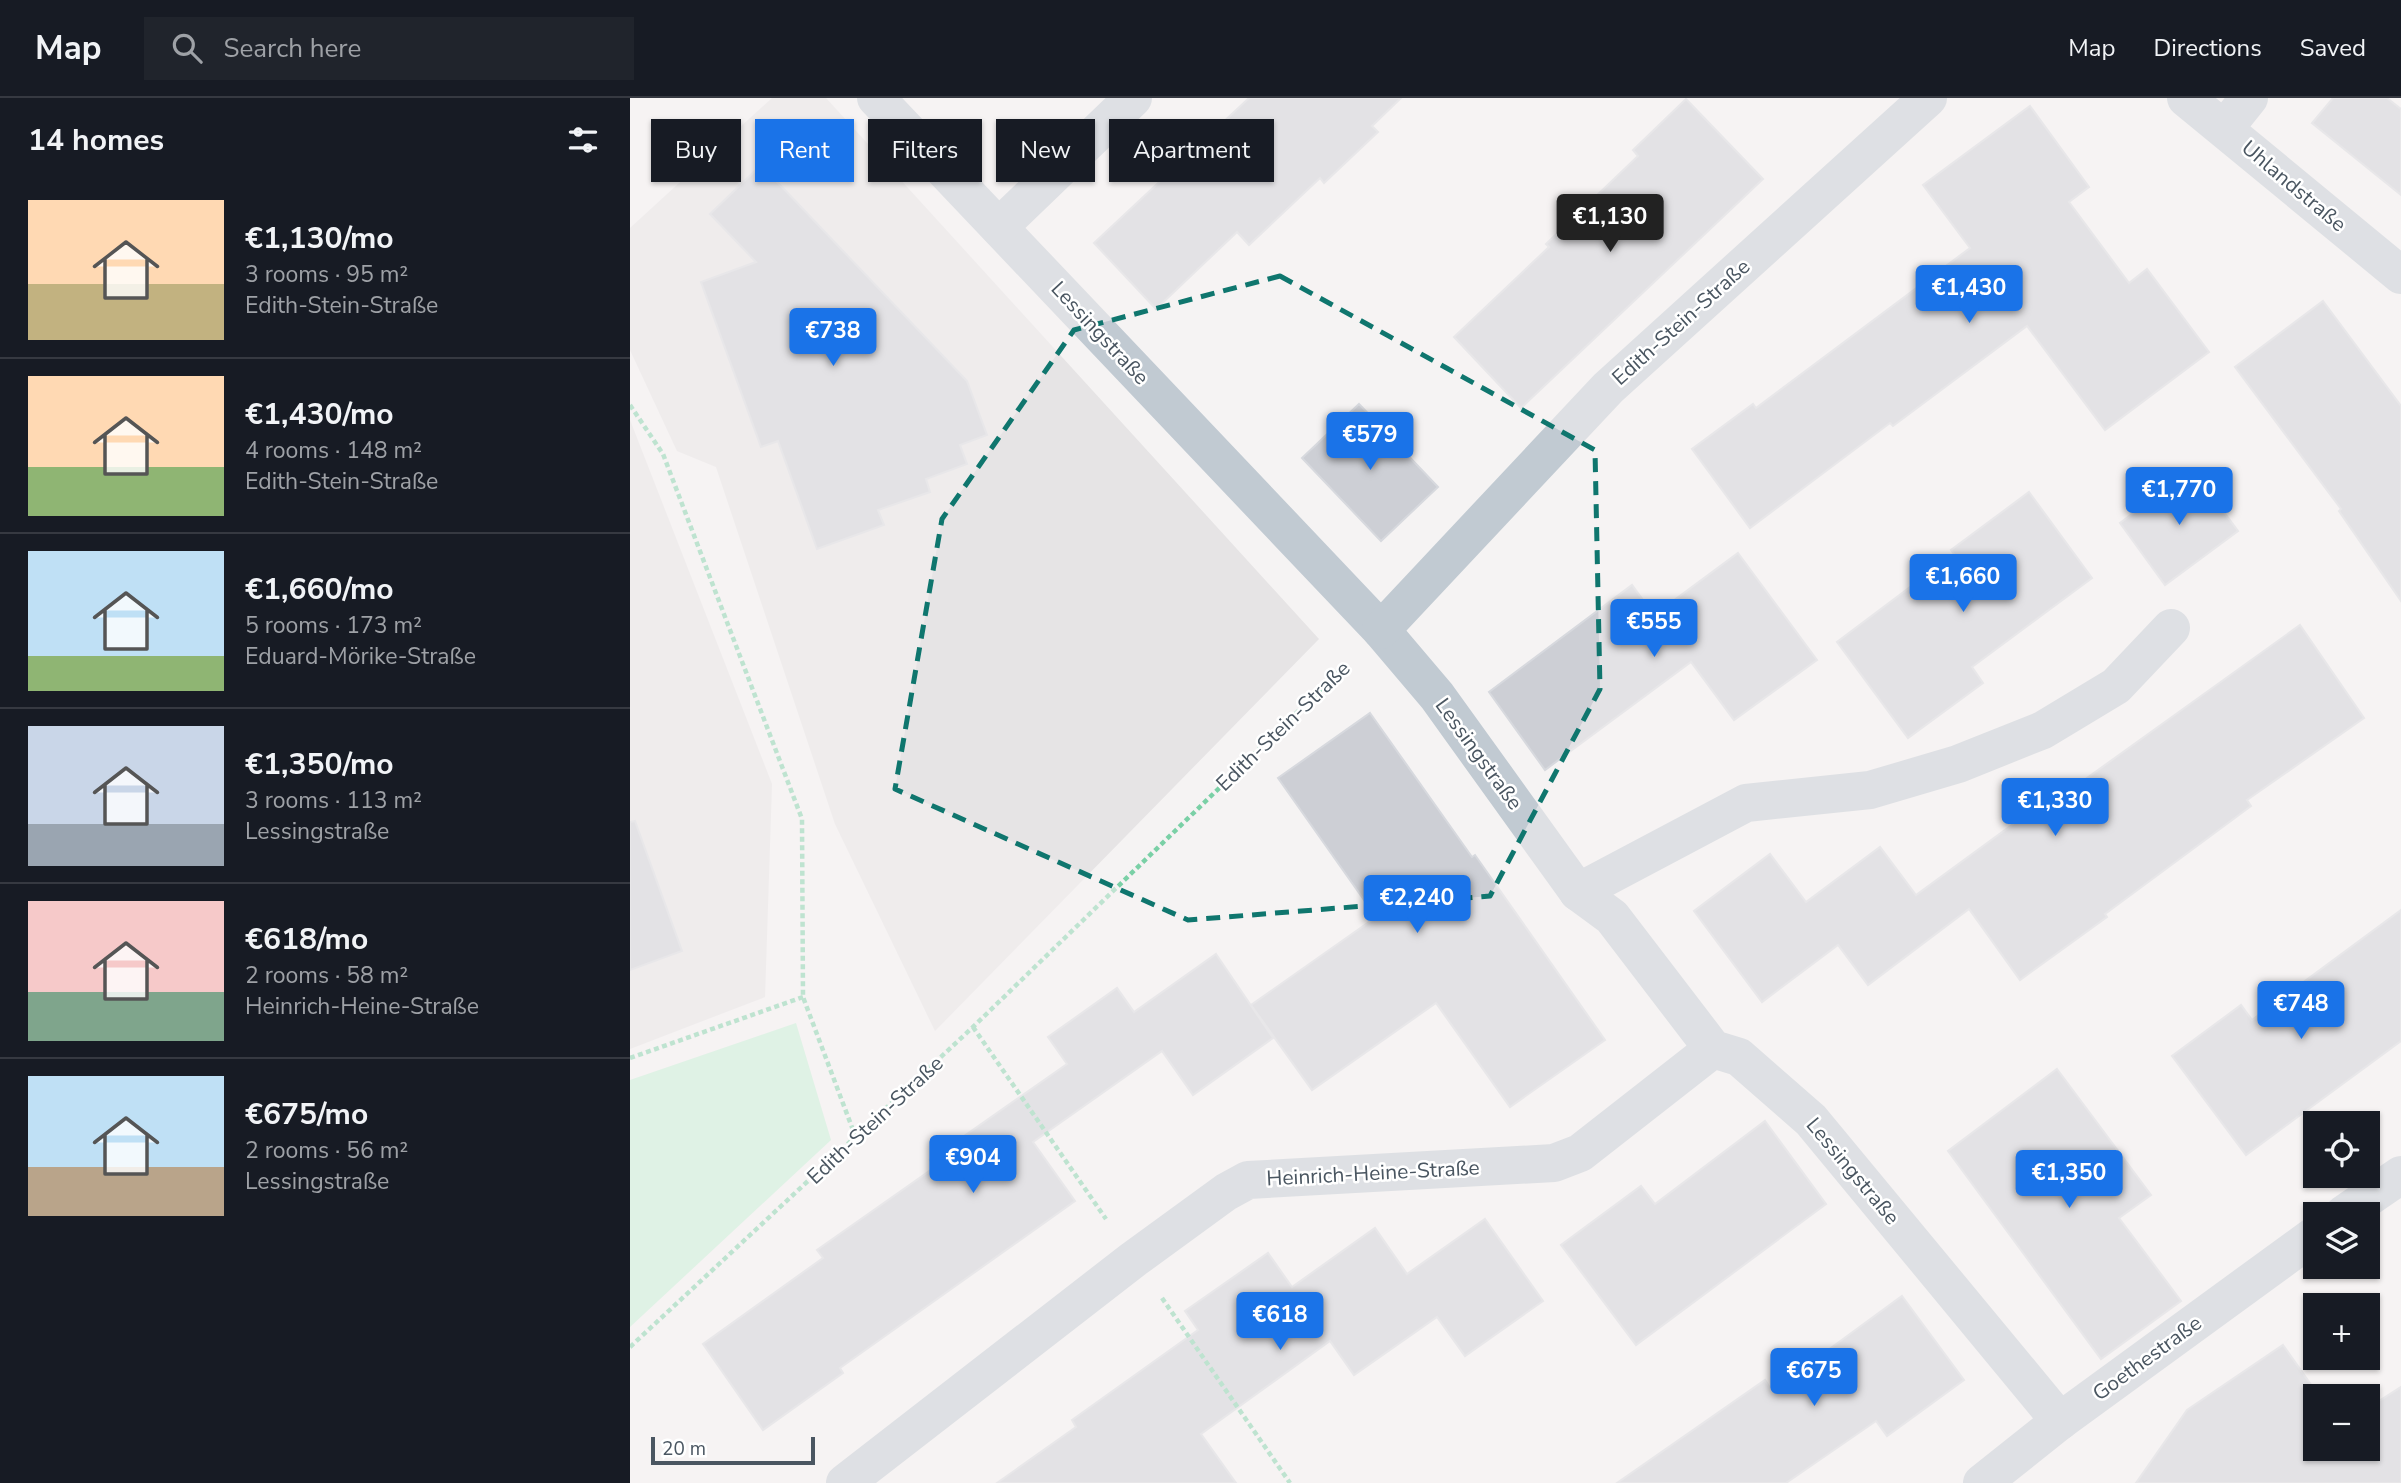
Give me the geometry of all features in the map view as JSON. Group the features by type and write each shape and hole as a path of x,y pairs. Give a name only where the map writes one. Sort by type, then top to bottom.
{"street":[{"name":"Lessingstraße","path":"876,98 1381,630 1437,696 1578,892 1612,917 1713,1049 1739,1057 1811,1120 2060,1421"},
{"path":"999,226 1133,98"},
{"name":"Edith-Stein-Straße","path":"1381,630 1608,388 1928,98"},
{"name":"Uhlandstraße","path":"2186,98 2401,275"},
{"path":"2225,128 2249,98"},
{"path":"1578,892 1746,803 1870,790 1958,764 2043,730 2116,686 2171,628"},
{"name":"Heinrich-Heine-Straße","path":"845,1483 1134,1259 1226,1192 1248,1181 1554,1163 1580,1153 1713,1049"},
{"path":"2362,1202 2401,1175"},
{"name":"Goethestraße","path":"1982,1483 2060,1421 2303,1244"}],"path":[{"path":"630,405 663,454 802,819 803,997 856,1138"},
{"name":"Edith-Stein-Straße","path":"630,1348 973,1027 1381,630"},
{"path":"630,1058 803,997"},
{"path":"973,1027 1134,1259"},
{"path":"1162,1298 1290,1483"}],"highlighted area":[{"path":"1280,276 1595,450 1600,689 1490,896 1188,920 895,789 942,519 1074,330"}],"shaded area":[{"path":"772,98 826,98 845,119 755,119 755,182 854,182 854,129 868,144 868,182 903,182 1319,639 935,1031 835,824 716,467 677,451 630,350 630,228 680,182 741,182 741,126"},
{"path":"630,420 772,784 765,997 630,1049"}],"green space":[{"path":"796,1023 831,1140 630,1327 630,1080"}],"building":[{"path":"1249,98 1401,98 1372,126 1378,132 1324,183 1320,178 1249,245 1237,232 1156,309 1094,243 1159,182 1274,182 1274,119 1227,119"},
{"path":"2333,98 2387,98 2401,109 2401,195 2312,123"},
{"path":"1686,99 1763,179 1521,408 1454,337 1549,247 1546,244 1638,156 1633,150"},
{"path":"2030,106 2089,187 2069,202 2129,283 2147,269 2209,352 2105,430 2027,326 1893,426 1890,423 1750,528 1692,449 1753,404 1756,408 1970,248 1923,185"},
{"path":"755,171 755,182 777,182 967,381 987,435 960,445 967,464 926,479 930,492 878,510 884,525 817,549 778,441 761,447 701,282 756,262 710,214"},
{"path":"2323,301 2401,406 2401,601 2339,511 2341,509 2235,367"},
{"path":"1359,404 1438,487 1381,541 1302,458"},
{"path":"2192,469 2238,531 2165,585 2120,523"},
{"path":"2029,492 2092,578 1972,667 1983,683 1908,738 1837,642 1954,554 1951,550"},
{"path":"1738,553 1817,660 1734,720 1691,662 1545,770 1489,692 1632,585 1654,615"},
{"path":"2300,625 2364,718 2247,800 2251,806 2020,980 1969,909 1868,985 1838,945 1762,1002 1694,911 1770,854 1806,902 1880,847 1916,895 2031,811 2034,816"},
{"path":"1370,713 1472,857 1475,855 1605,1040 1510,1107 1436,1003 1312,1090 1251,1005 1376,917 1278,778"},
{"path":"635,821 682,951 630,970 630,822"},
{"path":"2401,910 2401,1041 2246,1155 2172,1056 2241,1005 2252,1020"},
{"path":"1216,954 1273,1038 1193,1095 1162,1051 1033,1142 1075,1201 840,1368 843,1373 763,1430 703,1344 823,1258 817,1250 935,1167 930,1160 1067,1064 1048,1037 1117,988 1134,1012"},
{"path":"2057,1069 2151,1195 2119,1218 2181,1301 2101,1359 1948,1151"},
{"path":"1765,1121 1826,1204 1636,1345 1561,1245 1641,1186 1655,1204"},
{"path":"1485,1219 1543,1301 1465,1356 1437,1317 1354,1375 1330,1341 1201,1434 1236,1483 997,1483 1076,1427 1072,1420 1198,1330 1185,1311 1268,1253 1292,1287 1375,1228 1407,1274"},
{"path":"1902,1296 1964,1380 1887,1436 1876,1421 1786,1483 1617,1483 1765,1380 1772,1391"},
{"path":"2283,1345 2311,1384 2303,1384 2303,1461 2380,1461 2380,1400 2401,1387 2401,1483 2136,1483 2187,1410"}]}
